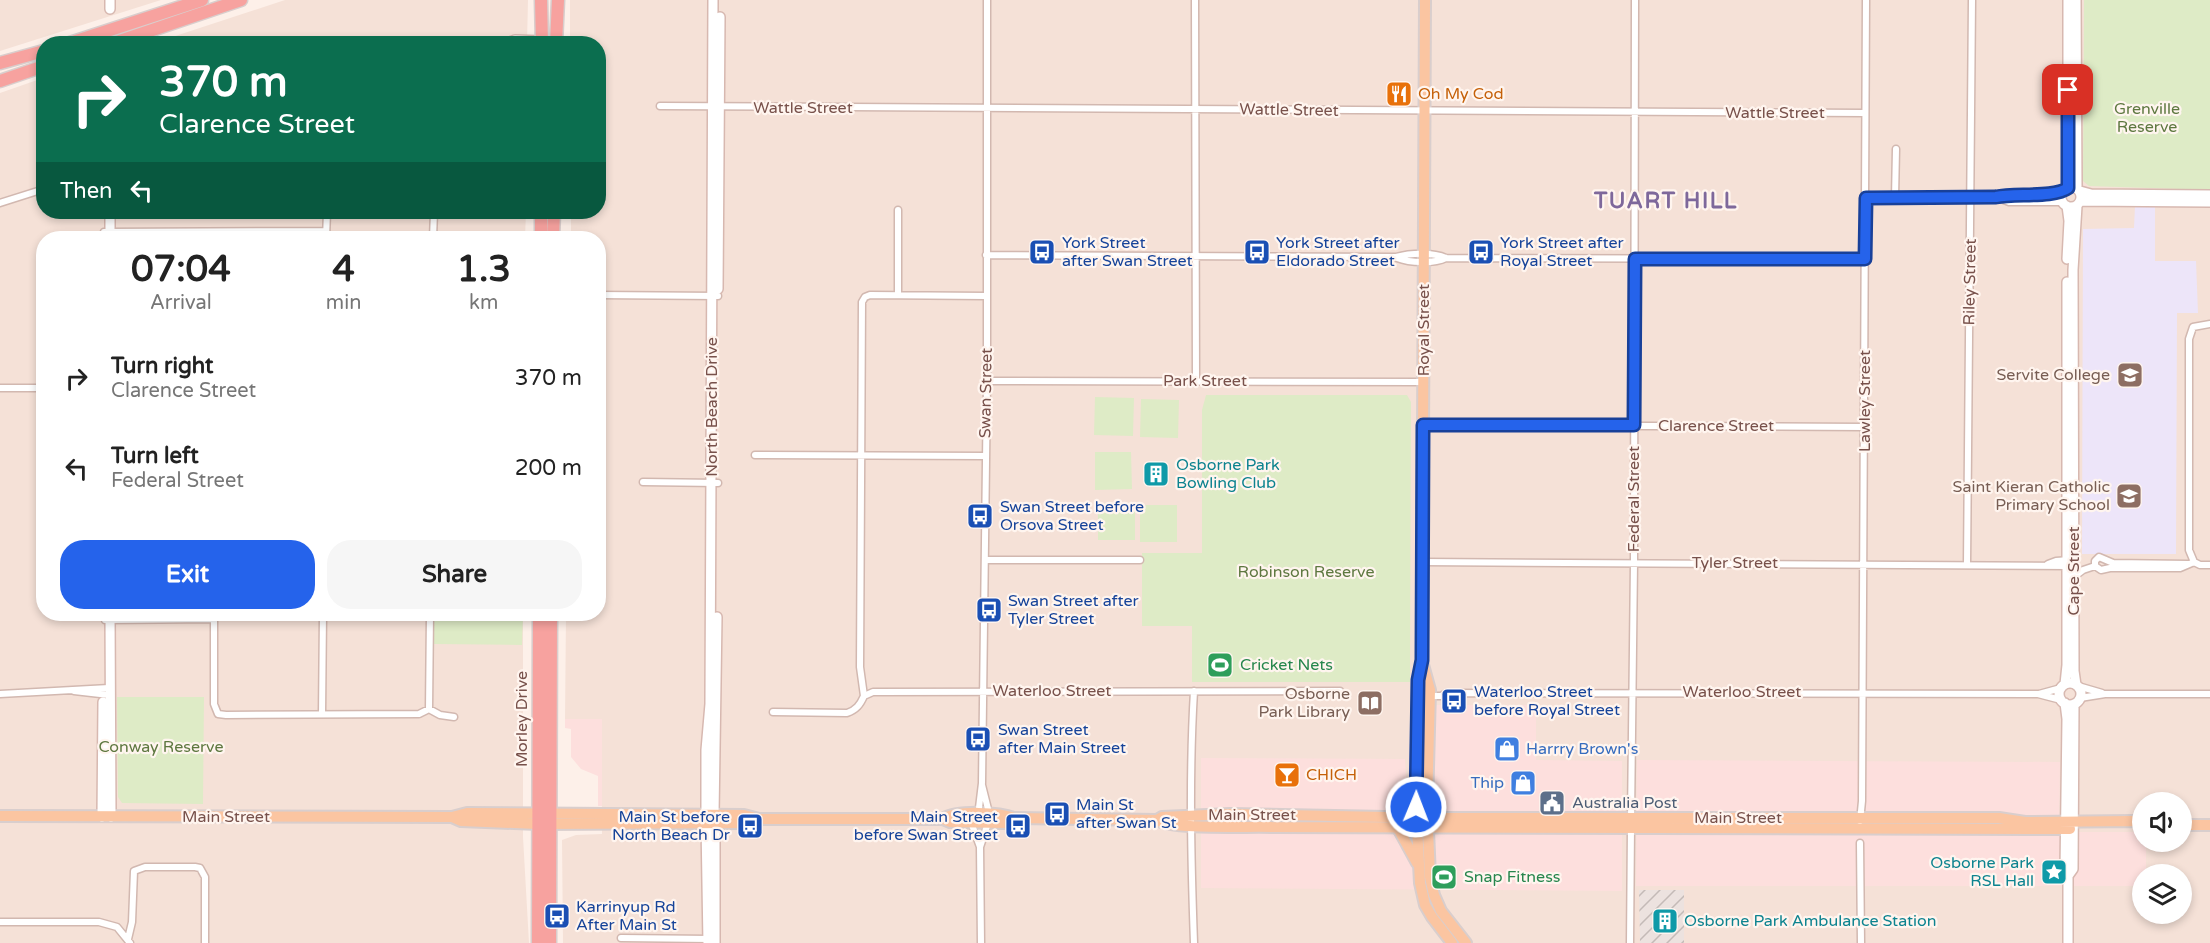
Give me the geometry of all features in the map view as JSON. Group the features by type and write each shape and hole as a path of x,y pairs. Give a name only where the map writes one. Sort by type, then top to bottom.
{"highway":[{"path":"115,36 202,0"},
{"path":"119,36 241,0"},
{"path":"542,36 543,0"},
{"path":"556,36 558,0"},
{"path":"0,63 36,53"},
{"path":"0,81 36,69"},
{"name":"Morley Drive","path":"539,621 544,818"},
{"name":"Morley Drive","path":"544,818 551,621"},
{"path":"538,943 544,818"},
{"path":"544,818 550,943"}],"main road":[{"name":"Royal Street","path":"1422,822 1425,0"},
{"name":"Main Street","path":"0,816 452,817 461,821 544,818 710,819 744,815 759,819 943,819 950,814 1004,822 1014,819 1156,820 1161,823 1272,815 1307,821 1392,826 1422,822"},
{"path":"1272,815 1272,826"},
{"name":"Main Street","path":"1190,820 1272,826 1307,821 2069,825 2132,821"},
{"path":"1422,822 1419,866 1425,905 1450,942"},
{"path":"1422,822 1434,895 1450,925 1466,943"},
{"path":"2192,825 2210,825"},
{"path":"1392,826 1399,830 1419,866"}],"street":[{"name":"North Beach Drive","path":"712,941 710,819 706,750 710,704 715,483 714,0"},
{"name":"North Beach Drive","path":"716,107 720,0"},
{"path":"1195,0 1196,381"},
{"name":"Federal Street","path":"1630,943 1634,562 1635,0"},
{"name":"Lawley Street","path":"1862,823 1866,0"},
{"name":"Riley Street","path":"1967,564 1972,0"},
{"name":"Cape Street","path":"2068,0 2073,270 2070,563 2063,686 2059,693 2070,701"},
{"name":"Cape Street","path":"2072,197 2076,0"},
{"name":"Swan Street","path":"981,943 980,848 986,560 987,1"},
{"name":"Wattle Street","path":"660,106 1865,113"},
{"path":"1895,198 1896,149"},
{"path":"0,203 36,192"},
{"path":"1866,198 1971,196 1996,197 2009,202 2091,194 2210,195"},
{"path":"2072,197 2210,202"},
{"path":"898,210 898,295"},
{"path":"986,255 1396,257 1404,261 1424,258 1440,261 1446,258 1865,259"},
{"path":"864,696 860,667 862,302 870,295 986,296"},
{"path":"606,296 715,296"},
{"path":"2191,563 2189,550 2189,339 2193,327 2207,324"},
{"name":"Park Street","path":"987,381 1424,382"},
{"path":"0,388 36,388"},
{"name":"Clarence Street","path":"1423,425 1865,427"},
{"path":"755,455 985,456"},
{"path":"643,482 715,483"},
{"path":"2095,566 2095,561 2099,557 2113,563 2210,565"},
{"path":"986,560 1140,560"},
{"name":"Tyler Street","path":"1422,562 2070,563"},
{"name":"Cape Street","path":"2068,943 2068,876 2065,870 2069,825 2067,718 2070,701 2081,693 2074,671 2074,576 2070,563"},
{"path":"2095,566 2101,570 2180,568 2191,563"},
{"path":"2074,576 2095,566"},
{"path":"106,817 107,621"},
{"path":"214,621 214,704 218,714 226,716 419,714 429,709"},
{"path":"322,714 323,621"},
{"path":"429,709 430,621"},
{"path":"2063,686 2072,683 2077,685"},
{"name":"Waterloo Street","path":"2077,685 2105,694"},
{"name":"Waterloo Street","path":"2038,694 2063,686"},
{"name":"Waterloo Street","path":"1424,693 1441,690 1446,693 2038,694 2070,701 2105,694 2210,694"},
{"path":"0,694 106,691"},
{"path":"1194,691 1190,820 1194,943"},
{"name":"Waterloo Street","path":"773,712 847,713 860,705 864,696 873,692 1340,691"},
{"path":"429,709 440,715 454,717"},
{"name":"Swan Street","path":"980,848 982,783"},
{"path":"1860,843 1861,943"},
{"path":"129,941 134,871 144,867 195,867 200,868 205,877 205,943"},
{"path":"0,922 99,922 117,927 129,941 137,943"},
{"path":"621,938 712,941"}],"shaded area":[{"path":"0,0 161,0 47,36 36,36 36,40 0,51"},
{"path":"285,0 528,0 527,36 175,36"},
{"path":"570,0 2210,0 2210,943 563,943 562,840 576,835 602,834 602,719 565,719 566,621 606,621 606,231 571,231 571,219 606,219 606,36 570,36"},
{"path":"36,80 36,219 526,219 525,231 36,231 36,621 523,621 523,837 529,943 0,943 0,93"},
{"name":"Servite College","path":"2135,206 2155,206 2155,261 2196,261 2198,313 2177,313 2176,554 2082,554 2083,229 2134,228"},
{"path":"1432,705 1536,705 1536,760 1622,761 1622,891 1201,888 1201,758 1405,759 1408,813 1430,813"},
{"path":"565,719 602,719 602,806 598,806 598,776 581,769 571,757 571,729 565,728"},
{"path":"1637,760 2060,762 2059,832 2132,832 2132,852 2146,852 2146,864 2132,864 2132,886 1636,886"},
{"path":"1639,890 1684,890 1684,943 1640,943"}],"green space":[{"name":"Grenville Reserve","path":"2084,0 2210,0 2210,190 2089,186 2083,181"},
{"name":"Robinson Reserve","path":"1206,395 1407,395 1411,402 1410,682 1192,682 1192,626 1142,626 1142,553 1202,553 1202,410"},
{"path":"1095,397 1134,398 1133,436 1094,435"},
{"path":"1141,399 1179,400 1178,438 1140,437"},
{"path":"1095,452 1131,452 1132,489 1095,490"},
{"path":"1098,503 1135,503 1135,540 1098,540"},
{"path":"1140,505 1177,505 1177,542 1140,542"},
{"path":"433,621 523,621 522,645 433,644"},
{"name":"Conway Reserve","path":"117,697 204,697 203,804 122,803 118,797"}],"place":[{"name":"Oh My Cod","path":"1399,94"},
{"name":"York Street after Swan Street","path":"1042,252"},
{"name":"York Street after Eldorado Street","path":"1257,252"},
{"name":"York Street after Royal Street","path":"1481,252"},
{"name":"Servite College","path":"2130,375"},
{"name":"Osborne Park Bowling Club","path":"1156,474"},
{"name":"Saint Kieran Catholic Primary School","path":"2129,496"},
{"name":"Swan Street before Orsova Street","path":"980,516"},
{"name":"Swan Street after Tyler Street","path":"989,610"},
{"name":"Cricket Nets","path":"1220,665"},
{"name":"Waterloo Street before Royal Street","path":"1454,701"},
{"name":"Osborne Park Library","path":"1370,703"},
{"name":"Swan Street after Main Street","path":"978,739"},
{"name":"Harrry Brown's","path":"1507,749"},
{"name":"CHICH","path":"1287,775"},
{"name":"Thip","path":"1523,783"},
{"name":"Australia Post","path":"1552,803"},
{"name":"Main St after Swan St","path":"1057,814"},
{"name":"Main St before North Beach Dr","path":"750,826"},
{"name":"Main Street before Swan Street","path":"1018,826"},
{"name":"Osborne Park RSL Hall","path":"2054,872"},
{"name":"Snap Fitness","path":"1444,877"},
{"name":"Karrinyup Rd After Main St","path":"557,916"},
{"name":"Osborne Park Ambulance Station","path":"1665,921"}],"district":[{"name":"TUART HILL","path":"1666,201"}],"route":[{"path":"1416,807 1419,742 1418,680 1422,660 1423,425 1634,425 1635,259 1865,259 1866,198 1996,197 2010,194 2062,192 2068,188 2068,90"}]}
